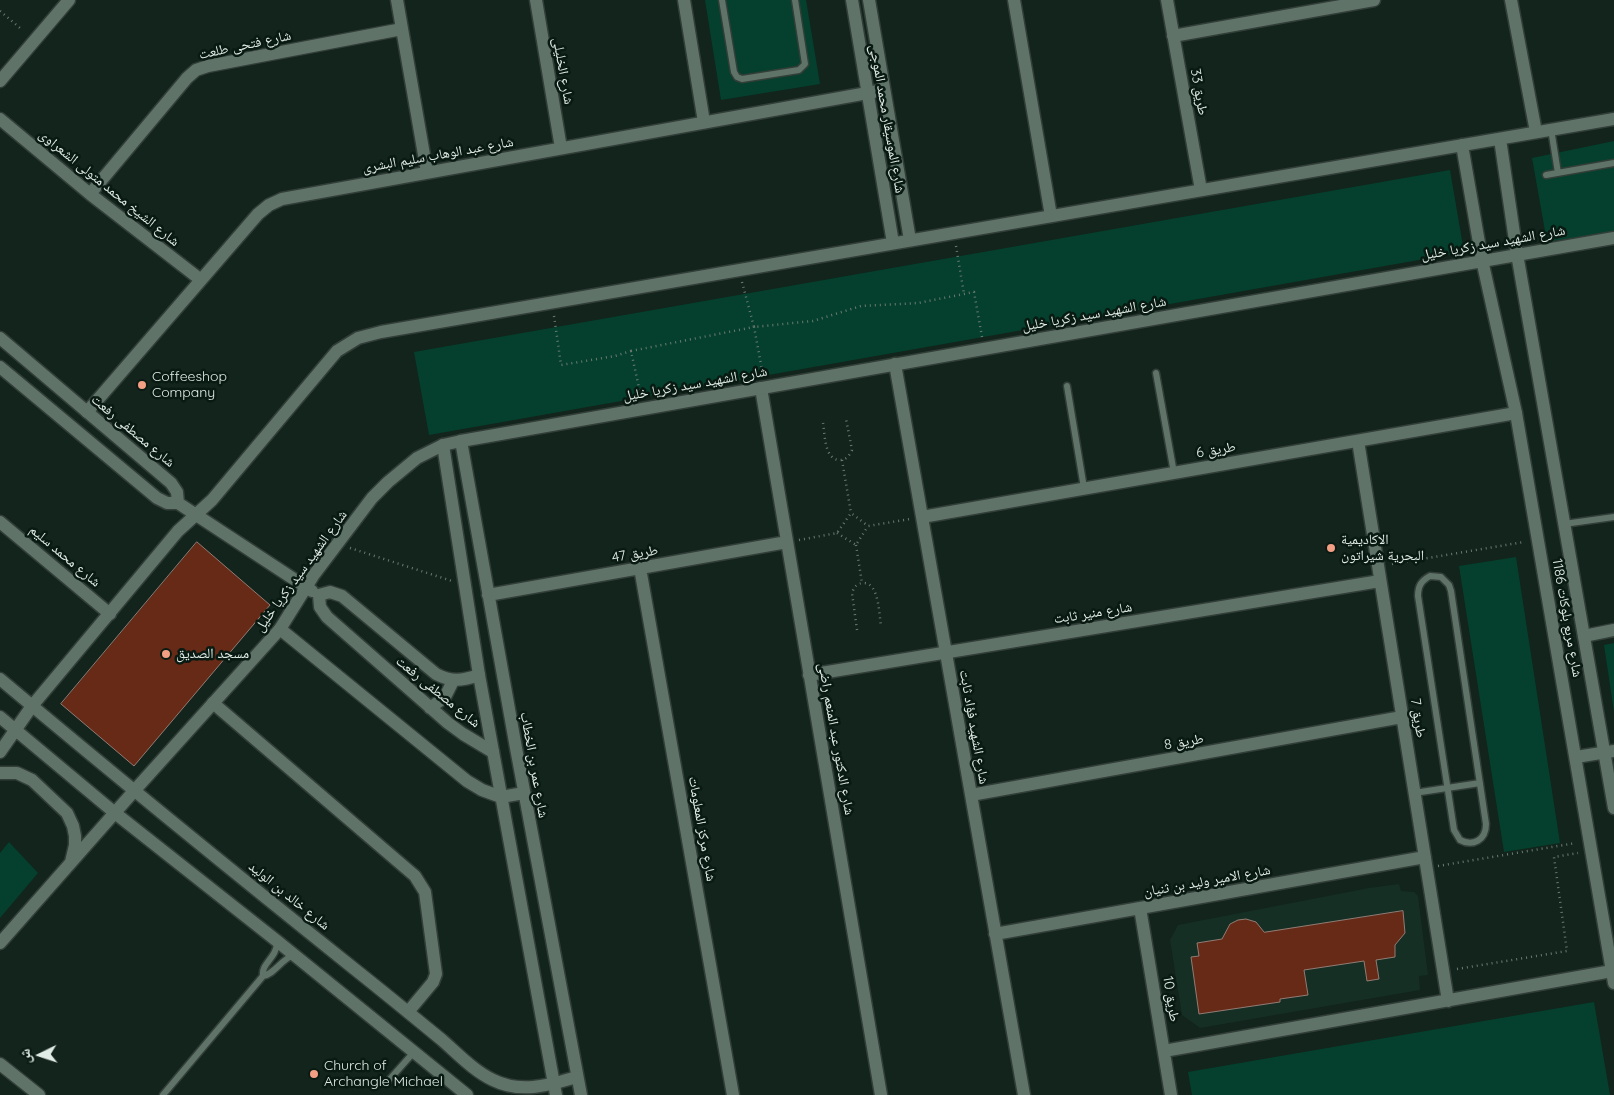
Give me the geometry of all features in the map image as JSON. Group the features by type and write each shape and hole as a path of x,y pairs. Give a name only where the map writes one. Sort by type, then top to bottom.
{"street":[{"path":"398,0 426,172"},
{"name":"شارع الخليلى","path":"536,0 561,148"},
{"path":"684,0 704,122"},
{"name":"شارع الموسيقار محمد الموجى","path":"852,0 893,243"},
{"name":"شارع الموسيقار محمد الموجى","path":"869,0 910,240"},
{"path":"1014,0 1051,216"},
{"name":"طريق 33","path":"1167,0 1201,190"},
{"path":"1173,36 1374,0"},
{"path":"1511,0 1536,132"},
{"path":"0,81 65,2"},
{"name":"شارع فتحى طلعت","path":"90,194 187,78 196,70 208,66 402,29"},
{"name":"شارع عبد الوهاب سليم البشرى","path":"87,412 258,214 275,201 288,197 884,90"},
{"path":"0,752 32,706 178,532 212,500 329,360 347,343 370,334 1614,118"},
{"name":"شارع الشيخ محمد متولى الشعراوى","path":"0,119 90,194 201,280"},
{"name":"شارع مربع بلوكات 1186","path":"1500,139 1517,254 1564,524 1584,636 1609,752 1614,808"},
{"name":"شارع مربع بلوكات 1186","path":"1462,145 1482,260 1516,413 1591,846 1611,949 1613,977"},
{"name":"شارع الشهيد سيد زكريا خليل","path":"0,943 280,629 294,610 306,587 372,498 417,458 443,445 1614,238"},
{"name":"شارع مصطفى رفعت","path":"0,338 171,483 177,492 178,503"},
{"name":"شارع الشهيد فؤاد ثابت","path":"895,364 1024,1095"},
{"path":"0,366 157,498 167,503 178,503 319,595"},
{"name":"شارع الدكتور عبد المنعم راضى","path":"763,388 787,542 881,1095"},
{"name":"طريق 6","path":"922,517 1516,413"},
{"name":"شارع عمر بن الخطاب","path":"460,441 581,1095"},
{"name":"طريق 7","path":"1358,441 1448,1001"},
{"path":"443,445 479,675 555,1090"},
{"name":"شارع محمد سليم","path":"0,522 110,614"},
{"name":"طريق 47","path":"488,594 787,542"},
{"name":"شارع مركز المعلومات","path":"640,568 733,1095"},
{"name":"شارع منير ثابت","path":"810,675 1380,580"},
{"name":"شارع مصطفى رفعت","path":"479,675 453,681 445,679 436,674 342,596 330,592 319,595 318,601 323,613 430,708 463,734 493,752"},
{"path":"280,629 467,781 482,790 501,797 524,793"},
{"path":"1584,636 1614,630"},
{"name":"شارع خالد بن الوليد","path":"0,679 134,791 480,1072 493,1080 523,1091 540,1087 555,1090 577,1077"},
{"path":"430,708 445,697 453,681"},
{"path":"213,703 415,876 421,884 427,901 436,974 433,982 408,1012"},
{"path":"0,717 115,813 467,1095"},
{"name":"طريق 8","path":"971,796 1402,717"},
{"path":"493,752 516,748"},
{"path":"1576,757 1609,752"},
{"path":"0,773 17,773 32,780 67,813 73,826 75,845 71,862"},
{"name":"شارع الامير وليد بن ثنيان","path":"995,934 1140,908 1426,862"},
{"name":"طريق 10","path":"1140,908 1171,1095"},
{"path":"1164,1052 1448,1001 1613,977"},
{"path":"0,1064 39,1095"}],"lane":[{"path":"722,0 734,72 737,77 742,79 800,70 804,67 795,0"},
{"path":"1552,129 1558,173"},
{"path":"1546,175 1614,164"},
{"path":"1156,373 1174,473"},
{"path":"1067,386 1084,488"},
{"path":"1564,524 1614,517"},
{"path":"1430,576 1441,577 1449,586 1480,784 1486,830 1481,839 1471,843 1460,840 1456,835 1418,596 1420,584 1430,576"},
{"path":"1414,793 1480,784"},
{"path":"263,976 263,968 276,951 277,941"},
{"path":"163,1095 263,976 270,974 284,959 294,955"},
{"path":"389,1080 414,1052"}],"path":[{"path":"0,11 20,28"},
{"path":"954,233 964,294"},
{"path":"739,270 754,327 763,388"},
{"path":"552,302 561,366 754,327 813,321 861,306 918,303 974,292 984,349"},
{"path":"632,351 643,409"},
{"path":"823,423 828,454 834,459 842,460 847,458 852,450 846,419"},
{"path":"842,460 851,513 868,526 922,517"},
{"path":"837,533 851,513"},
{"path":"862,583 856,545 868,526"},
{"path":"787,542 837,533 856,545"},
{"path":"1378,566 1538,540"},
{"path":"337,544 465,585"},
{"path":"857,630 852,593 856,585 862,583 869,584 875,589 881,626"},
{"path":"1426,862 1591,846"},
{"path":"1443,971 1567,951 1554,857 1591,846"}],"shaded area":[{"path":"1399,884 1401,891 1414,892 1418,896 1428,975 1419,976 1420,990 1200,1028 1182,1015 1170,940 1178,925 1369,888"}],"green space":[{"path":"705,0 806,0 820,84 721,100"},
{"path":"1614,141 1614,232 1547,242 1532,158"},
{"path":"1450,170 1464,252 429,435 414,352"},
{"path":"1516,557 1560,843 1504,852 1459,566"},
{"path":"1614,643 1614,712 1604,645"},
{"path":"9,842 38,873 0,918 0,853"},
{"path":"1594,1002 1610,1095 1192,1095 1188,1072"}],"building":[{"name":"مسجد الصديق","path":"197,542 270,605 134,766 61,704"},
{"path":"1403,911 1405,933 1395,945 1395,957 1376,960 1379,979 1367,981 1364,961 1304,970 1308,995 1280,999 1280,1002 1199,1014 1191,957 1199,956 1197,943 1222,939 1230,924 1246,919 1256,922 1264,932"}],"place":[{"name":"Coffeeshop Company","path":"142,385"},
{"name":"الاكاديمية البحرية شيراتون","path":"1331,548"},
{"name":"مسجد الصديق","path":"166,654"},
{"name":"Church of Archangle Michael","path":"314,1074"}]}
